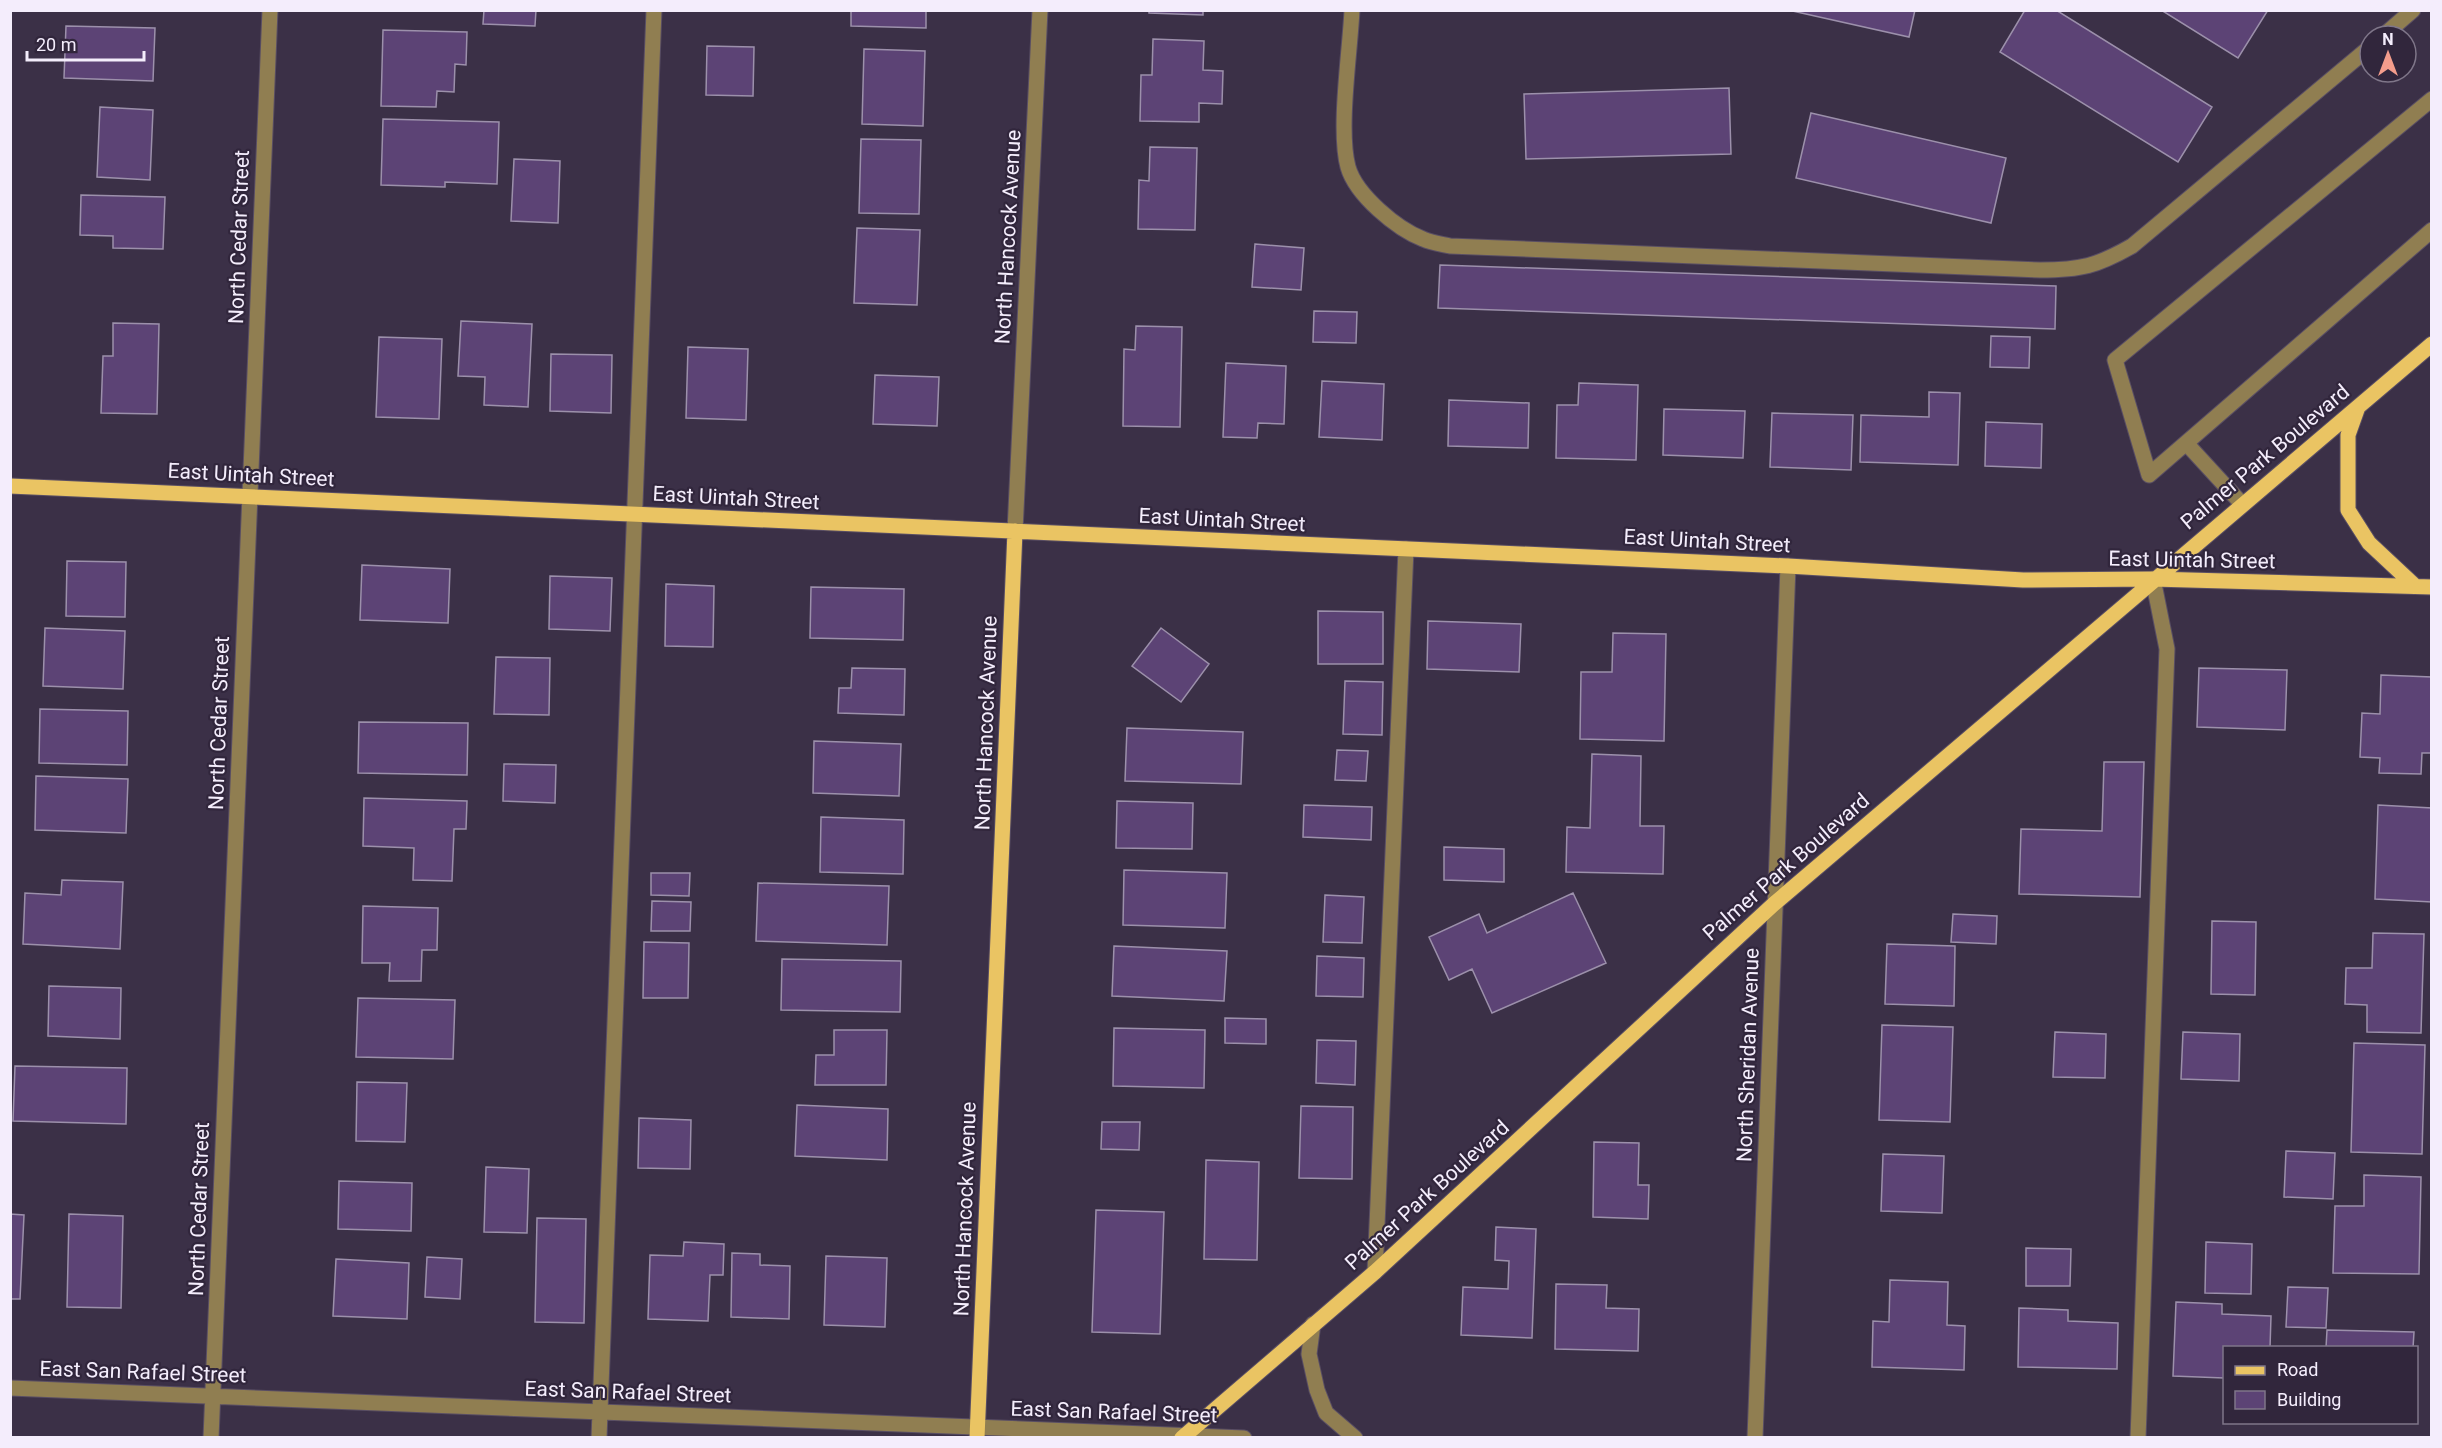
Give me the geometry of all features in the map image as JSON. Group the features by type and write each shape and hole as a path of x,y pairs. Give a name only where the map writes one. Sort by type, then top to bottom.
{"main road":[{"name":"Palmer Park Boulevard","path":"1184,1436 1375,1272 1774,903 2432,344"},
{"path":"2359,405 2349,435 2348,510 2369,543 2415,586"},
{"name":"East Uintah Street","path":"10,486 1788,566 2023,580 2153,579 2432,587"},
{"name":"North Hancock Avenue","path":"977,1433 1015,531"}],"street":[{"name":"North Cedar Street","path":"212,1437 270,10"},
{"path":"599,1437 654,10"},
{"name":"North Hancock Avenue","path":"1015,531 1040,10"},
{"path":"1352,10 1344,139 1349,169 1365,197 1391,219 1423,239 1450,246 2073,270 2103,262 2132,246 2358,56"},
{"path":"2397,24 2413,10"},
{"path":"2432,99 2115,360 2148,475 2432,230"},
{"path":"2186,443 2242,504"},
{"path":"1375,1272 1406,549"},
{"name":"North Sheridan Avenue","path":"1755,1437 1788,566"},
{"path":"2138,1437 2167,649 2153,579"},
{"path":"1313,1324 1309,1354 1317,1390 1326,1413 1355,1437"},
{"name":"East San Rafael Street","path":"10,1388 600,1412 977,1433 1244,1437"}],"building":[{"path":"484,10 536,10 535,26 483,24"},
{"path":"851,10 926,10 926,28 851,26"},
{"path":"1149,10 1203,10 1203,15 1149,13"},
{"path":"1788,10 1915,10 1909,37"},
{"path":"2025,10 2056,10 2212,107 2178,162 2000,52"},
{"path":"2161,10 2268,10 2238,58"},
{"path":"66,26 155,28 153,81 64,78"},
{"path":"383,30 467,32 466,65 455,64 454,92 437,91 436,107 381,106"},
{"path":"1153,39 1204,41 1203,70 1223,71 1222,104 1199,103 1199,122 1140,121 1141,75 1152,75"},
{"path":"707,46 754,47 753,96 706,95"},
{"path":"864,49 925,51 923,126 862,124"},
{"path":"1729,88 1731,154 1526,159 1524,94"},
{"path":"100,107 153,110 150,180 97,177"},
{"path":"1811,113 2006,158 1991,223 1796,178"},
{"path":"383,119 499,122 497,184 445,182 445,187 381,185"},
{"path":"861,139 921,140 919,214 859,213"},
{"path":"1150,147 1197,148 1195,230 1138,229 1139,180 1149,181"},
{"path":"514,159 560,161 558,223 511,221"},
{"path":"81,195 165,197 163,249 113,248 113,236 80,235"},
{"path":"857,228 920,230 917,305 854,303"},
{"path":"1255,244 1304,248 1301,290 1252,287"},
{"path":"1440,265 2056,286 2055,329 1438,308"},
{"path":"1314,311 1357,312 1356,343 1313,342"},
{"path":"461,321 532,324 528,407 484,405 485,377 458,376"},
{"path":"113,323 159,324 157,414 101,413 103,356 113,356"},
{"path":"1136,326 1182,327 1180,427 1123,426 1124,349 1135,350"},
{"path":"1991,336 2030,337 2029,368 1990,367"},
{"path":"379,337 442,339 439,419 376,417"},
{"path":"688,347 748,349 746,420 686,418"},
{"path":"551,354 612,355 611,413 550,411"},
{"path":"1226,363 1286,366 1284,424 1258,423 1257,438 1223,437"},
{"path":"875,375 939,377 937,426 873,424"},
{"path":"1322,381 1384,384 1382,440 1319,437"},
{"path":"1579,383 1638,385 1636,460 1556,458 1557,405 1578,405"},
{"path":"1929,392 1960,393 1958,465 1860,462 1861,415 1929,417"},
{"path":"1449,400 1529,403 1528,448 1448,446"},
{"path":"1664,409 1745,411 1743,458 1663,455"},
{"path":"1772,413 1853,415 1851,470 1770,467"},
{"path":"1986,422 2042,424 2041,468 1985,466"},
{"path":"67,561 126,562 125,617 66,616"},
{"path":"362,565 450,569 448,623 360,620"},
{"path":"550,576 612,578 610,631 549,629"},
{"path":"666,584 714,586 713,647 665,646"},
{"path":"811,587 904,589 903,640 810,638"},
{"path":"1318,611 1383,612 1383,664 1318,664"},
{"path":"1428,621 1521,624 1519,672 1427,669"},
{"path":"45,628 125,631 123,689 43,686"},
{"path":"1161,628 1209,664 1181,702 1132,666"},
{"path":"1613,633 1666,634 1664,741 1580,739 1581,672 1612,672"},
{"path":"496,657 550,658 549,715 494,714"},
{"path":"852,668 905,669 904,715 838,713 839,688 851,688"},
{"path":"2199,668 2287,670 2285,730 2197,727"},
{"path":"2381,675 2432,677 2432,753 2422,753 2421,774 2379,773 2380,758 2360,757 2362,713 2380,714"},
{"path":"1345,681 1383,682 1382,735 1343,734"},
{"path":"40,709 128,711 127,765 39,763"},
{"path":"359,722 468,723 467,775 358,773"},
{"path":"1127,728 1243,732 1241,784 1125,781"},
{"path":"814,741 901,744 899,796 813,793"},
{"path":"1337,750 1368,751 1366,781 1335,780"},
{"path":"1592,754 1641,756 1640,826 1664,826 1663,874 1566,872 1567,827 1590,828"},
{"path":"2104,762 2144,762 2140,897 2019,894 2021,829 2102,831"},
{"path":"504,764 556,765 555,803 503,801"},
{"path":"36,776 128,779 126,833 35,830"},
{"path":"364,798 467,801 466,829 454,829 452,881 413,880 414,848 363,846"},
{"path":"1117,801 1193,803 1192,849 1116,848"},
{"path":"1304,805 1372,807 1371,840 1303,837"},
{"path":"2378,805 2432,808 2432,902 2375,899"},
{"path":"821,817 904,820 903,874 820,872"},
{"path":"1444,847 1504,849 1504,882 1444,880"},
{"path":"1124,870 1227,873 1225,928 1123,925"},
{"path":"651,873 690,873 689,896 651,895"},
{"path":"62,880 123,882 120,949 23,944 25,893 61,895"},
{"path":"758,883 889,886 887,945 756,941"},
{"path":"1573,893 1606,963 1492,1013 1472,969 1449,980 1429,937 1479,914 1487,933"},
{"path":"1325,895 1364,897 1362,943 1323,942"},
{"path":"652,901 691,902 690,931 651,931"},
{"path":"363,906 438,908 437,950 422,950 421,981 389,981 390,963 362,963"},
{"path":"1953,914 1997,916 1996,944 1951,942"},
{"path":"2212,921 2256,922 2255,995 2211,994"},
{"path":"2373,933 2424,934 2421,1033 2367,1032 2367,1005 2345,1004 2346,968 2372,968"},
{"path":"644,942 689,943 688,998 643,998"},
{"path":"1887,944 1955,946 1954,1006 1885,1004"},
{"path":"1114,946 1227,951 1224,1001 1112,996"},
{"path":"1317,956 1364,958 1363,997 1316,996"},
{"path":"782,959 901,961 900,1012 781,1010"},
{"path":"49,986 121,988 120,1039 48,1036"},
{"path":"358,998 455,1000 453,1059 356,1057"},
{"path":"1225,1018 1266,1019 1266,1044 1225,1043"},
{"path":"1882,1025 1953,1027 1950,1122 1879,1120"},
{"path":"1114,1028 1205,1030 1204,1088 1113,1086"},
{"path":"834,1030 887,1030 886,1085 815,1085 816,1055 834,1055"},
{"path":"2055,1032 2106,1034 2105,1078 2053,1077"},
{"path":"2183,1032 2240,1034 2239,1081 2181,1079"},
{"path":"1317,1040 1356,1041 1355,1085 1316,1083"},
{"path":"2354,1043 2425,1045 2422,1154 2351,1152"},
{"path":"15,1066 127,1068 126,1124 13,1121"},
{"path":"357,1082 407,1083 405,1142 356,1141"},
{"path":"797,1105 888,1109 887,1160 795,1156"},
{"path":"1301,1106 1353,1107 1352,1179 1299,1178"},
{"path":"639,1118 691,1120 690,1169 638,1168"},
{"path":"1102,1122 1140,1122 1139,1150 1101,1149"},
{"path":"1594,1142 1639,1143 1638,1185 1649,1185 1648,1219 1593,1217"},
{"path":"2286,1151 2335,1153 2333,1199 2284,1197"},
{"path":"1883,1154 1944,1156 1942,1213 1881,1211"},
{"path":"1206,1160 1259,1162 1257,1260 1204,1259"},
{"path":"486,1167 529,1169 527,1233 484,1232"},
{"path":"2364,1175 2421,1177 2419,1274 2333,1273 2335,1206 2364,1206"},
{"path":"339,1181 412,1183 411,1231 338,1229"},
{"path":"1096,1210 1164,1212 1160,1334 1092,1332"},
{"path":"10,1214 24,1215 20,1299 10,1299"},
{"path":"69,1214 123,1216 121,1308 67,1307"},
{"path":"537,1218 586,1219 584,1323 535,1322"},
{"path":"1496,1227 1536,1229 1532,1338 1461,1335 1463,1287 1508,1289 1509,1261 1495,1260"},
{"path":"684,1242 724,1244 723,1275 710,1275 708,1321 648,1319 650,1255 683,1256"},
{"path":"2206,1242 2252,1244 2251,1294 2205,1293"},
{"path":"2026,1248 2071,1249 2070,1286 2026,1286"},
{"path":"732,1253 760,1254 760,1265 790,1266 789,1319 731,1317"},
{"path":"826,1256 887,1258 885,1327 824,1325"},
{"path":"427,1257 462,1259 460,1299 425,1297"},
{"path":"336,1259 409,1263 407,1319 333,1316"},
{"path":"1890,1280 1948,1282 1947,1325 1965,1326 1964,1370 1872,1367 1873,1321 1889,1322"},
{"path":"1556,1284 1607,1285 1606,1308 1639,1309 1638,1351 1555,1349"},
{"path":"2288,1287 2328,1288 2326,1328 2286,1327"},
{"path":"2176,1302 2222,1304 2222,1314 2271,1316 2270,1346 2223,1346 2223,1378 2173,1376"},
{"path":"2019,1308 2068,1310 2068,1321 2118,1323 2117,1369 2018,1367"},
{"path":"2327,1330 2414,1332 2413,1346 2326,1346"}]}
